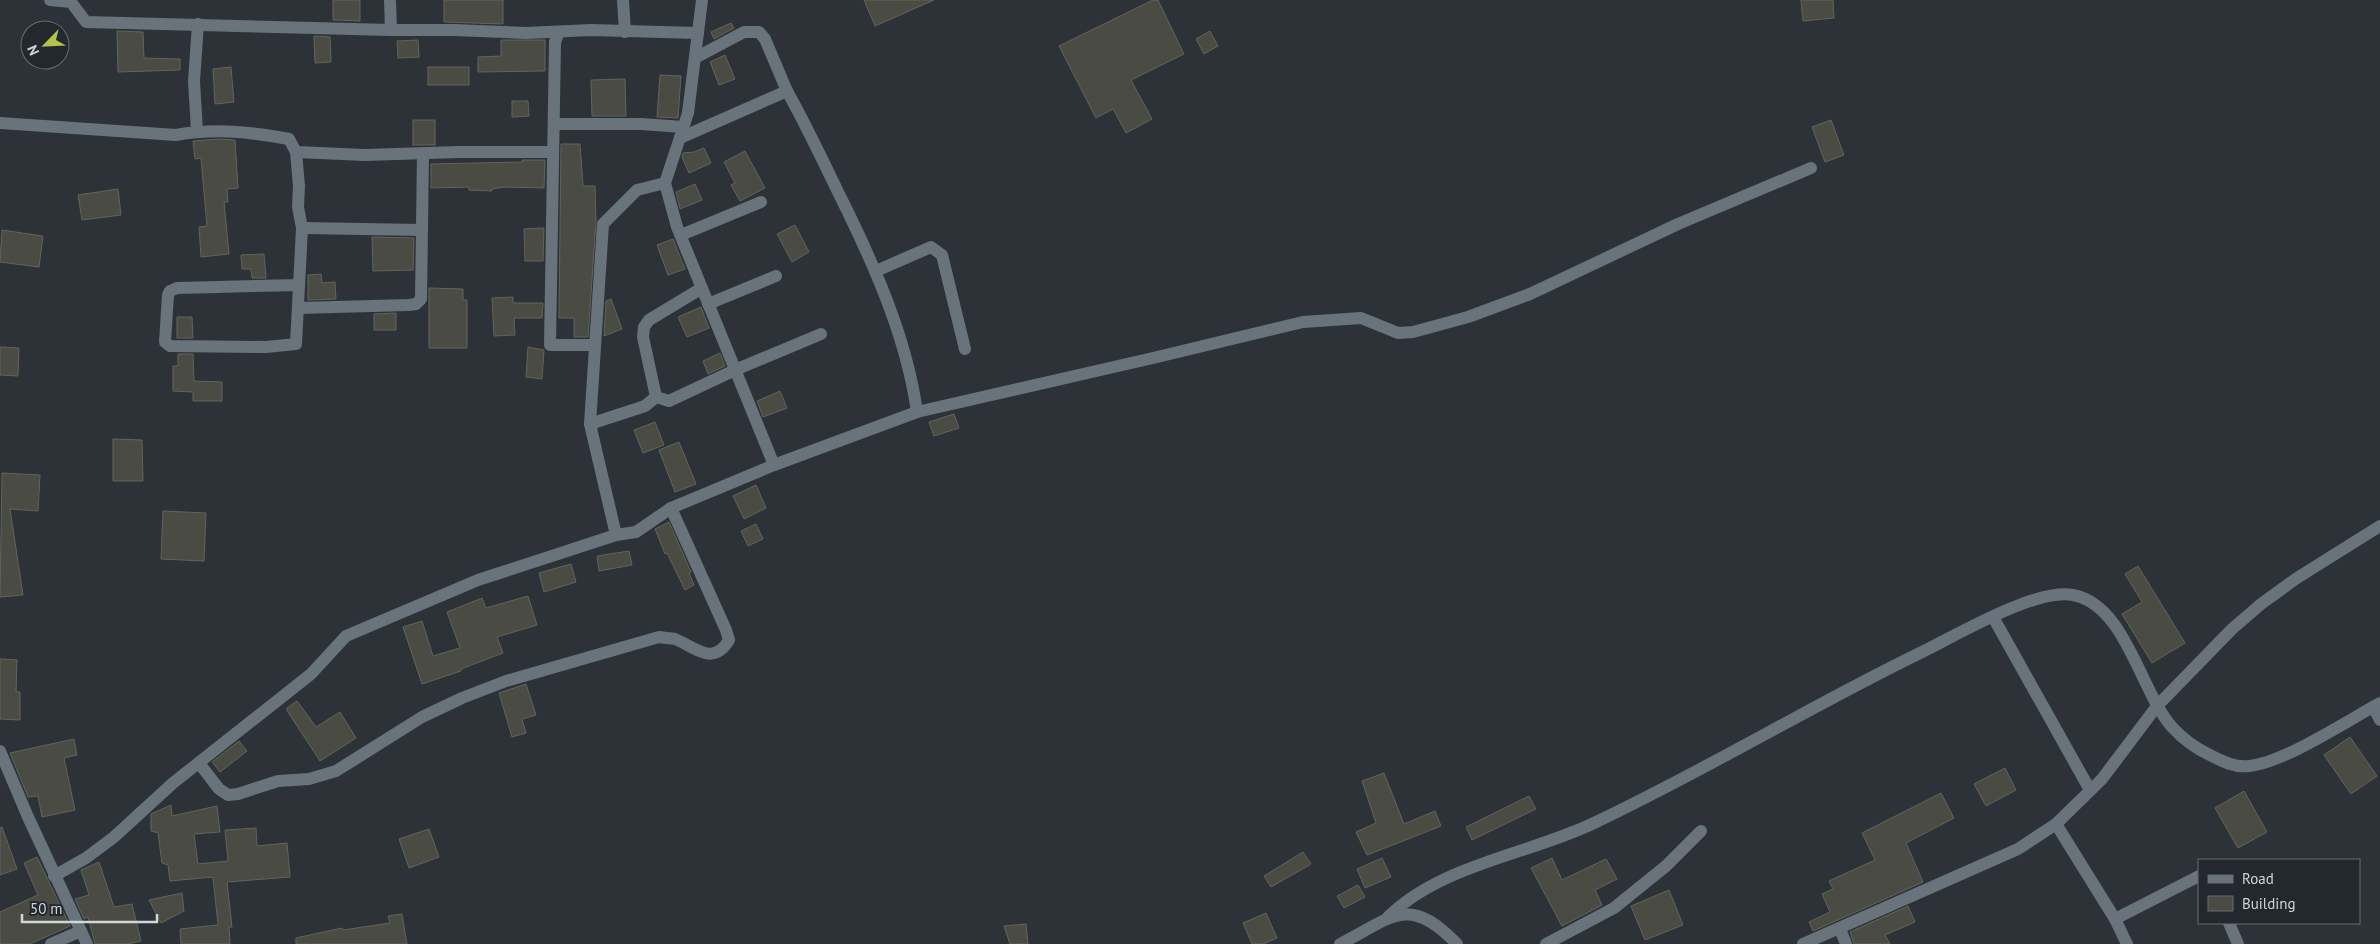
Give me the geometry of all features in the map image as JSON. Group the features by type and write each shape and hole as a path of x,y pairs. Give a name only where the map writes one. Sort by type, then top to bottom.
{"street":[{"path":"50,0 71,2 86,22 526,33 698,33"},
{"path":"390,0 391,30"},
{"path":"623,0 625,32"},
{"path":"702,0 688,113 665,183 681,236 774,465"},
{"path":"197,131 194,81 198,24"},
{"path":"559,32 555,42 550,345 594,345"},
{"path":"695,58 744,32 759,32 765,39 787,91 814,139 876,271 890,308 913,384 917,412"},
{"path":"554,124 641,124 682,132 787,91"},
{"path":"0,123 176,135 197,131 248,132 289,139 296,152 299,186 298,207 302,228 296,344 266,347 170,346 166,342 168,295 170,291 177,288 298,285"},
{"path":"296,152 365,155 553,152"},
{"path":"298,308 416,304 421,298 423,154"},
{"path":"54,876 86,858 114,837 174,783 311,674 346,636 478,580 616,535 636,532 671,508 774,465 917,412 1303,322 1361,318 1398,333 1414,332 1468,317 1530,294 1678,224 1811,168"},
{"path":"616,535 590,424 603,224 637,190 665,183"},
{"path":"681,236 762,202"},
{"path":"302,228 422,230"},
{"path":"876,271 931,247 937,250 942,255 965,349"},
{"path":"708,304 776,276"},
{"path":"656,398 643,337 644,327 649,320 702,288"},
{"path":"590,424 645,406 656,398 669,401 735,370 821,334"},
{"path":"199,763 219,788 228,795 238,794 278,781 309,779 336,771 422,717 462,698 506,681 659,637 673,638 708,654 724,650 729,640 726,630 671,508"},
{"path":"1803,944 2018,849 2056,824 2102,779 2157,706 2232,629 2261,604 2297,578 2380,526"},
{"path":"1340,944 1388,917 1400,905 1421,891 1514,852 1593,824 1778,728 1855,684 1993,617 2029,601 2053,595 2074,595 2098,606 2116,627 2157,706 2173,728 2199,750 2225,763 2247,767 2271,761 2376,705 2380,720"},
{"path":"1993,617 2090,790"},
{"path":"0,751 54,876 87,944"},
{"path":"2056,824 2115,919 2127,944"},
{"path":"1546,944 1614,908 1666,866 1701,831"},
{"path":"2115,919 2198,877"},
{"path":"1388,917 1415,914 1443,929 1457,944"},
{"path":"2229,924 2238,944"},
{"path":"1840,929 1846,944"},
{"path":"50,944 81,931"}],"building":[{"path":"333,0 360,0 360,21 333,20"},
{"path":"444,0 503,0 503,24 444,22"},
{"path":"864,0 934,0 875,26"},
{"path":"1153,0 1158,0 1184,54 1131,80 1152,119 1126,133 1113,109 1096,118 1059,46"},
{"path":"1801,0 1833,0 1834,18 1803,21"},
{"path":"731,23 734,28 714,39 711,32"},
{"path":"117,31 143,32 144,58 180,59 180,70 118,72"},
{"path":"1210,31 1218,46 1204,54 1196,39"},
{"path":"314,36 330,37 331,62 315,63"},
{"path":"418,40 419,57 398,58 397,41"},
{"path":"501,40 545,40 545,71 478,72 478,57 501,56"},
{"path":"725,55 735,79 719,85 710,62"},
{"path":"231,67 234,102 215,104 213,69"},
{"path":"428,67 469,67 469,85 428,85"},
{"path":"660,75 681,76 678,118 657,117"},
{"path":"625,79 626,116 592,116 591,80"},
{"path":"512,101 528,101 529,116 512,117"},
{"path":"413,120 435,120 435,145 413,145"},
{"path":"1831,120 1844,155 1825,162 1812,127"},
{"path":"235,140 238,188 227,189 228,202 224,202 229,254 201,257 199,227 207,226 201,158 195,159 193,141"},
{"path":"561,144 580,144 583,186 595,186 596,221 588,337 574,337 574,318 559,318"},
{"path":"704,148 711,163 689,173 682,157 683,153 694,152"},
{"path":"745,151 765,188 740,201 731,185 735,183 724,162"},
{"path":"522,160 545,160 544,188 504,187 492,189 492,191 469,190 469,187 431,188 431,164 522,162"},
{"path":"695,184 702,200 680,209 676,192"},
{"path":"118,189 121,215 82,220 78,195"},
{"path":"795,225 809,252 792,262 777,234"},
{"path":"544,228 543,261 525,261 524,229"},
{"path":"2,230 43,236 39,267 0,262"},
{"path":"372,237 414,238 413,270 373,271"},
{"path":"673,239 685,269 668,275 657,245"},
{"path":"264,254 266,278 252,278 251,269 242,269 241,255"},
{"path":"321,274 322,283 335,282 336,299 308,300 308,275"},
{"path":"429,288 463,289 463,300 467,300 467,348 429,348"},
{"path":"513,297 513,303 543,303 542,318 514,318 515,335 494,336 492,298"},
{"path":"611,299 622,329 604,336 606,301"},
{"path":"701,307 709,328 687,337 678,317"},
{"path":"396,313 396,330 374,330 374,314"},
{"path":"177,317 192,317 193,338 177,338"},
{"path":"0,347 19,348 18,376 0,375"},
{"path":"528,347 544,350 542,379 526,377"},
{"path":"720,353 725,366 708,374 703,361"},
{"path":"178,354 193,354 194,381 222,382 222,401 193,401 193,392 173,391 173,366 178,366"},
{"path":"780,391 787,408 763,417 757,401"},
{"path":"954,414 959,428 934,436 929,422"},
{"path":"655,422 664,445 643,453 634,430"},
{"path":"113,439 142,440 143,481 113,481"},
{"path":"679,442 696,484 675,492 659,450"},
{"path":"2,473 40,475 38,511 10,509 23,595 0,597"},
{"path":"756,485 766,508 744,519 733,496"},
{"path":"163,511 206,513 204,561 161,559"},
{"path":"669,522 691,572 689,573 694,585 685,590 667,553 665,554 655,529"},
{"path":"756,524 763,539 748,546 741,531"},
{"path":"629,551 632,565 599,571 597,556"},
{"path":"571,564 576,582 544,592 539,573"},
{"path":"2138,566 2185,643 2152,663 2122,614 2142,602 2125,574"},
{"path":"528,596 537,625 497,637 503,653 461,669 461,671 422,684 403,627 422,621 433,656 460,648 447,612 482,598 486,608"},
{"path":"0,659 17,660 16,692 20,692 20,720 0,719"},
{"path":"526,684 536,715 522,719 526,733 512,737 499,693"},
{"path":"297,701 316,727 340,712 356,738 320,761 286,709"},
{"path":"2350,737 2377,776 2351,794 2324,755"},
{"path":"74,739 77,755 64,758 75,810 42,817 38,796 28,797 10,753"},
{"path":"239,741 247,751 220,772 212,762"},
{"path":"2005,768 2016,790 1986,806 1974,784"},
{"path":"1384,773 1404,824 1435,811 1441,826 1367,855 1356,832 1376,823 1362,781"},
{"path":"2244,791 2267,832 2238,848 2215,808"},
{"path":"1941,793 1954,818 1906,843 1923,882 1813,931 1809,922 1830,912 1822,894 1833,889 1829,881 1875,860 1862,833"},
{"path":"1529,796 1536,809 1472,840 1466,827"},
{"path":"171,805 172,816 217,806 220,832 194,834 198,864 228,861 225,830 256,828 257,846 287,843 290,877 227,882 232,927 229,927 230,944 181,944 180,929 218,925 213,877 170,881 168,865 162,863 158,833 151,831 151,814"},
{"path":"2,827 17,869 0,875 0,828"},
{"path":"429,829 439,857 409,868 399,839"},
{"path":"1303,852 1311,864 1271,887 1264,876"},
{"path":"37,857 70,926 30,944 0,944 0,912 38,895 24,863"},
{"path":"1382,858 1391,877 1365,888 1357,869"},
{"path":"1552,858 1562,880 1606,859 1617,879 1595,890 1602,905 1562,926 1531,868"},
{"path":"99,862 114,907 132,904 141,941 128,944 95,944 88,917 84,919 75,899 89,895 81,870"},
{"path":"1358,885 1365,897 1344,908 1337,896"},
{"path":"1669,890 1683,925 1645,940 1631,906"},
{"path":"182,893 184,911 161,923 149,900"},
{"path":"1908,906 1915,922 1885,935 1890,944 1854,944 1850,932"},
{"path":"1266,913 1277,938 1263,944 1252,944 1243,923"},
{"path":"402,914 407,944 296,944 296,938 342,928 343,930 390,923 388,916"},
{"path":"1026,924 1028,944 1010,944 1004,926"}]}
